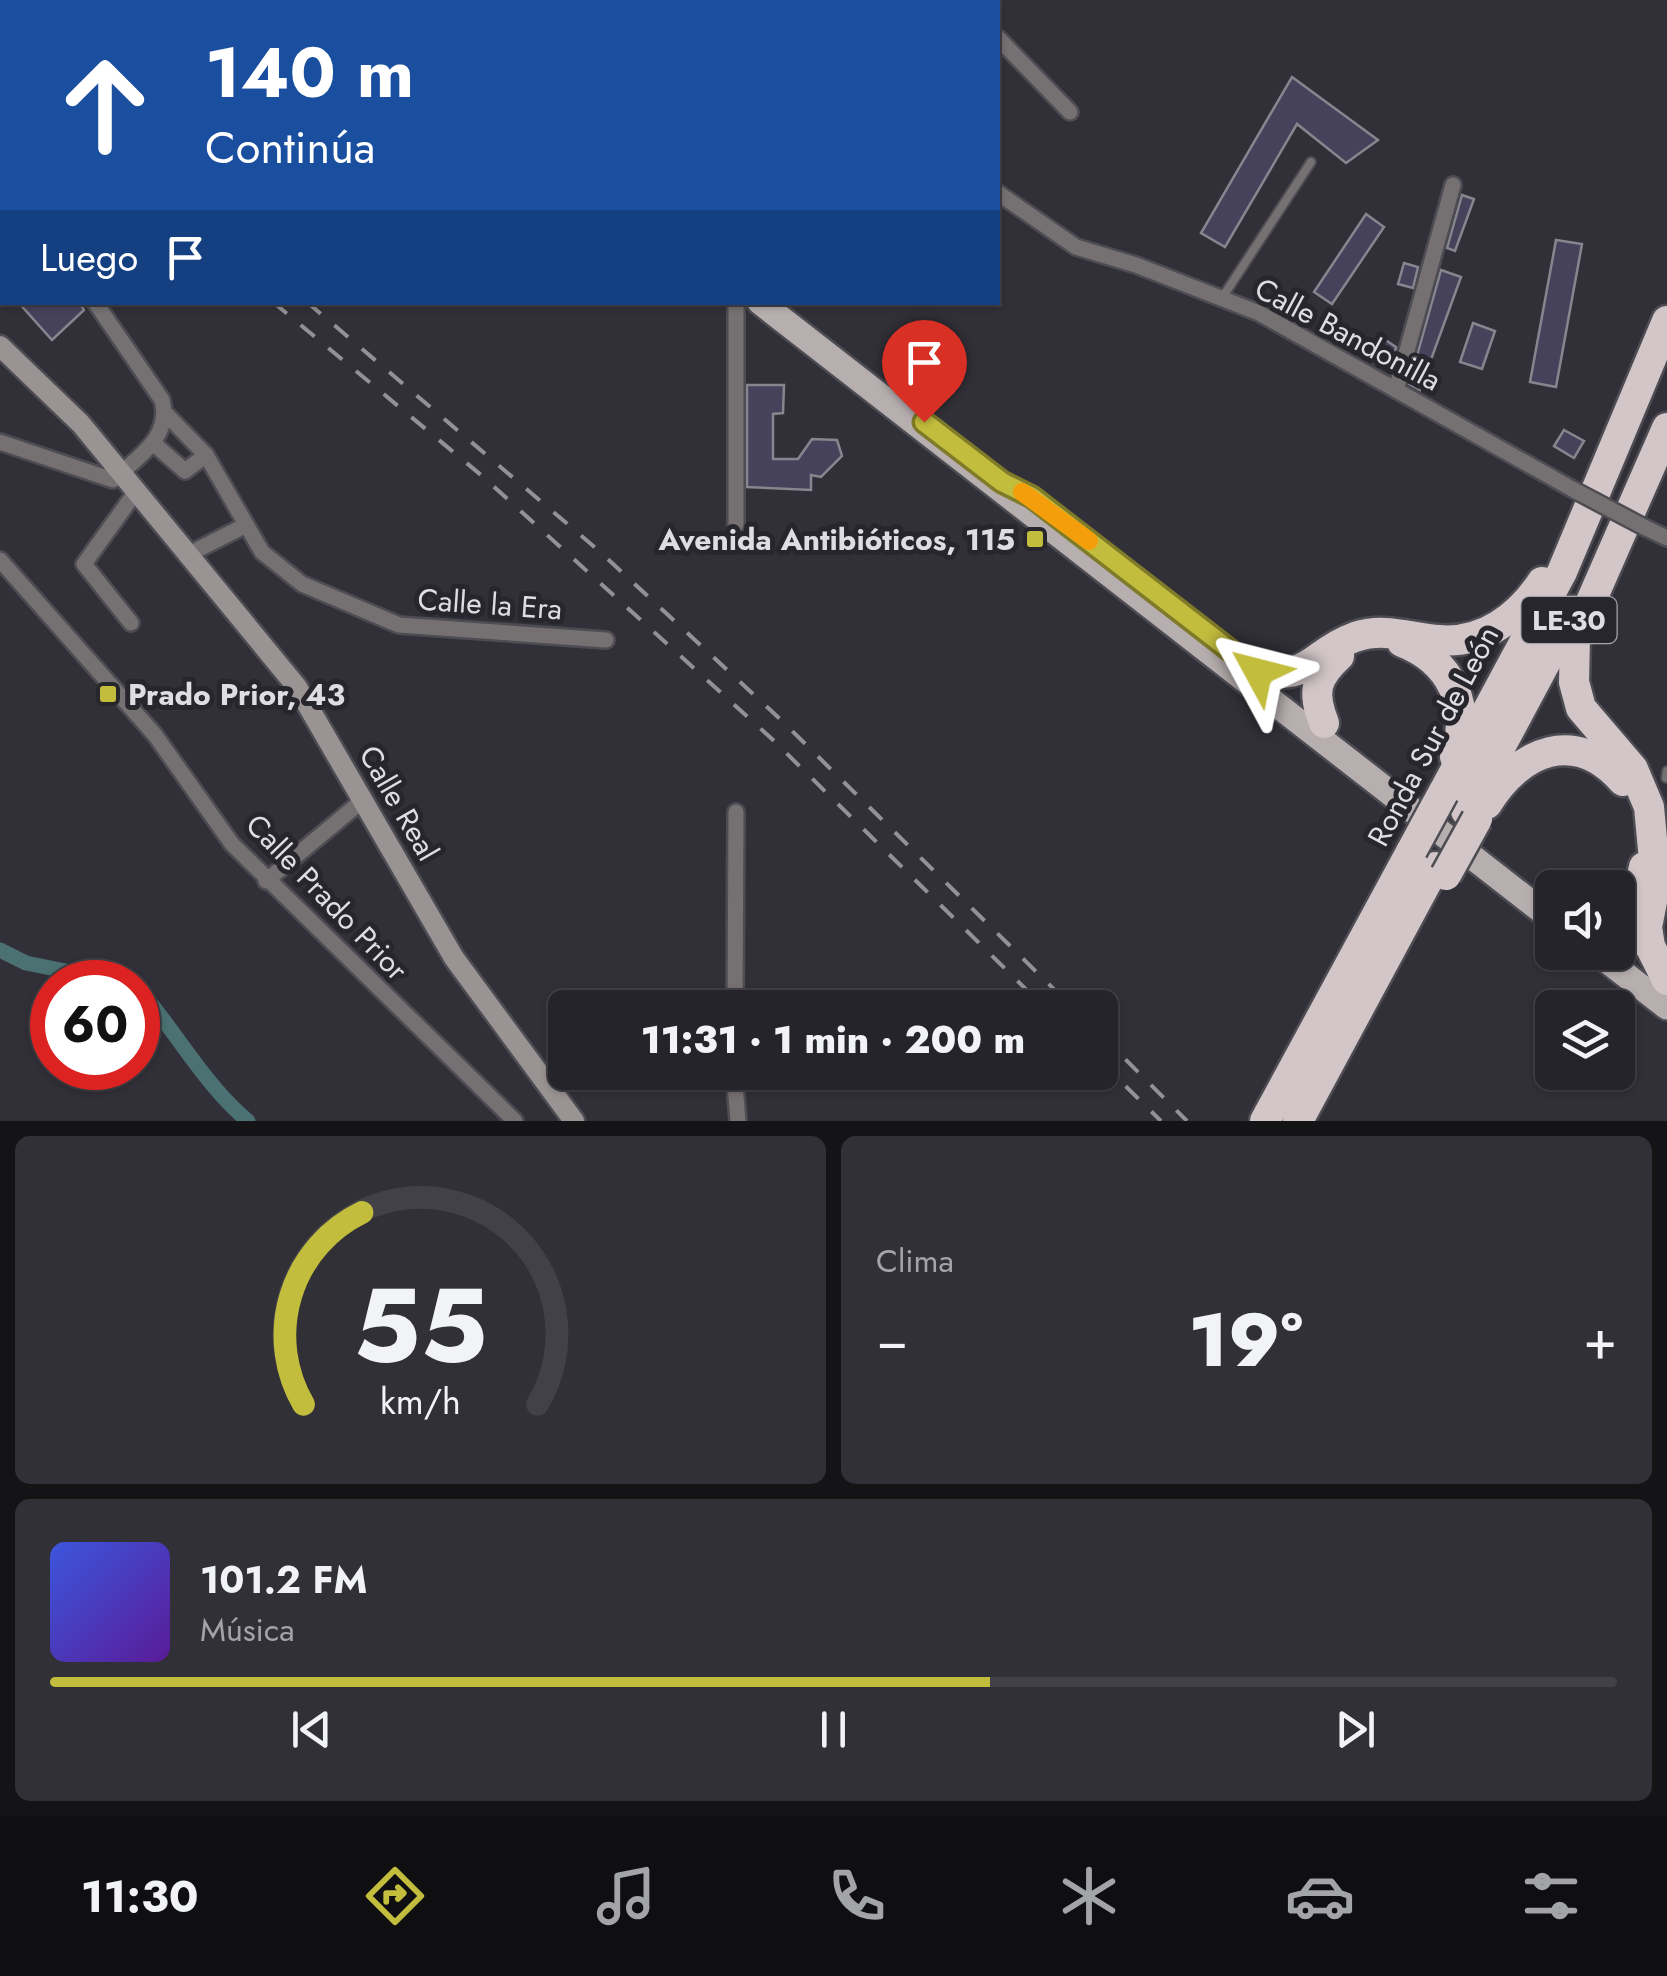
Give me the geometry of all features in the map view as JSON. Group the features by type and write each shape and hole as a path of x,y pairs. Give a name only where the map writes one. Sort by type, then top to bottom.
{"highway":[{"name":"Ronda Sur de León","path":"1462,808 1667,321"},
{"name":"Ronda Sur de León","path":"1298,1121 1462,808 1585,590 1667,424"},
{"path":"1635,908 1656,882 1649,807 1633,769 1581,708 1574,682 1575,638 1667,424"},
{"path":"1302,684 1354,638 1380,632 1466,640 1492,630 1530,600 1583,522"},
{"path":"1302,684 1339,656 1370,642 1402,642 1426,652 1448,672 1461,706 1462,808"},
{"path":"1258,672 1302,684 1315,700 1324,723"},
{"path":"1462,808 1522,763 1549,750 1578,751 1605,761 1635,799 1643,831 1644,869 1635,900"},
{"name":"Ronda Sur de León","path":"1265,1121 1429,871"},
{"path":"1635,922 1667,984"}],"main road":[{"path":"747,305 908,421 1535,905"},
{"path":"788,305 1258,672"},
{"path":"890,386 904,405 908,421"},
{"path":"908,421 924,422 1002,482 1032,497"},
{"path":"1107,575 1140,590 1266,686 1302,684 1301,714 1411,800 1442,834"},
{"path":"1324,723 1535,888"},
{"path":"1496,874 1535,898"},
{"path":"1635,962 1667,984"},
{"path":"1632,970 1667,998"},
{"path":"1634,970 1667,1007"}],"street":[{"path":"1000,40 1070,112"},
{"path":"1396,390 1453,186"},
{"name":"Calle Bandonilla","path":"1000,194 1076,248 1259,313 1667,538"},
{"name":"Calle la Era","path":"96,305 162,400 166,414 206,455 262,552 302,584 398,625 606,640"},
{"path":"736,524 744,305"},
{"name":"Calle Real","path":"0,346 81,424 296,687 454,958 574,1121"},
{"path":"0,442 101,480 114,480 153,443 166,414"},
{"path":"153,443 185,471 206,455"},
{"path":"131,624 84,564 137,490"},
{"path":"191,554 246,525"},
{"name":"Calle Prado Prior","path":"0,560 155,735 232,844 266,881 516,1121"},
{"path":"266,881 362,800"},
{"path":"735,990 736,812"},
{"path":"735,1090 738,1121"}],"lane":[{"path":"1222,298 1311,162"}],"building":[{"path":"1292,77 1378,140 1346,163 1297,124 1225,247 1201,233"},
{"path":"1462,195 1474,199 1455,251 1447,248"},
{"path":"1366,214 1384,227 1332,304 1314,292"},
{"path":"1556,240 1582,244 1556,387 1530,382"},
{"path":"1404,263 1418,267 1413,288 1398,284"},
{"path":"1441,270 1461,277 1420,390 1409,384"},
{"path":"21,305 81,305 84,310 52,340"},
{"path":"1473,323 1495,331 1482,369 1460,362"},
{"path":"1378,335 1396,347 1391,365 1382,368 1363,357"},
{"path":"747,385 784,385 783,413 773,414 773,459 798,459 812,439 837,440 842,456 821,477 811,475 811,490 747,487"},
{"path":"1564,430 1584,441 1574,458 1554,446"}],"waterway":[{"path":"0,950 30,964"},
{"path":"160,1015 218,1092 248,1121"}],"railway":[{"path":"277,305 481,475 772,739 1027,990"},
{"path":"311,305 598,550 781,720 1055,990"},
{"path":"1118,1052 1187,1121"},
{"path":"1118,1079 1161,1121"}],"slow traffic":[{"path":"1022,492 1089,541"}],"place":[{"name":"Avenida Antibióticos, 115","path":"1035,539"},
{"name":"Prado Prior, 43","path":"108,694"}],"route":[{"path":"924,422 1002,482 1032,497 1258,672"}]}
